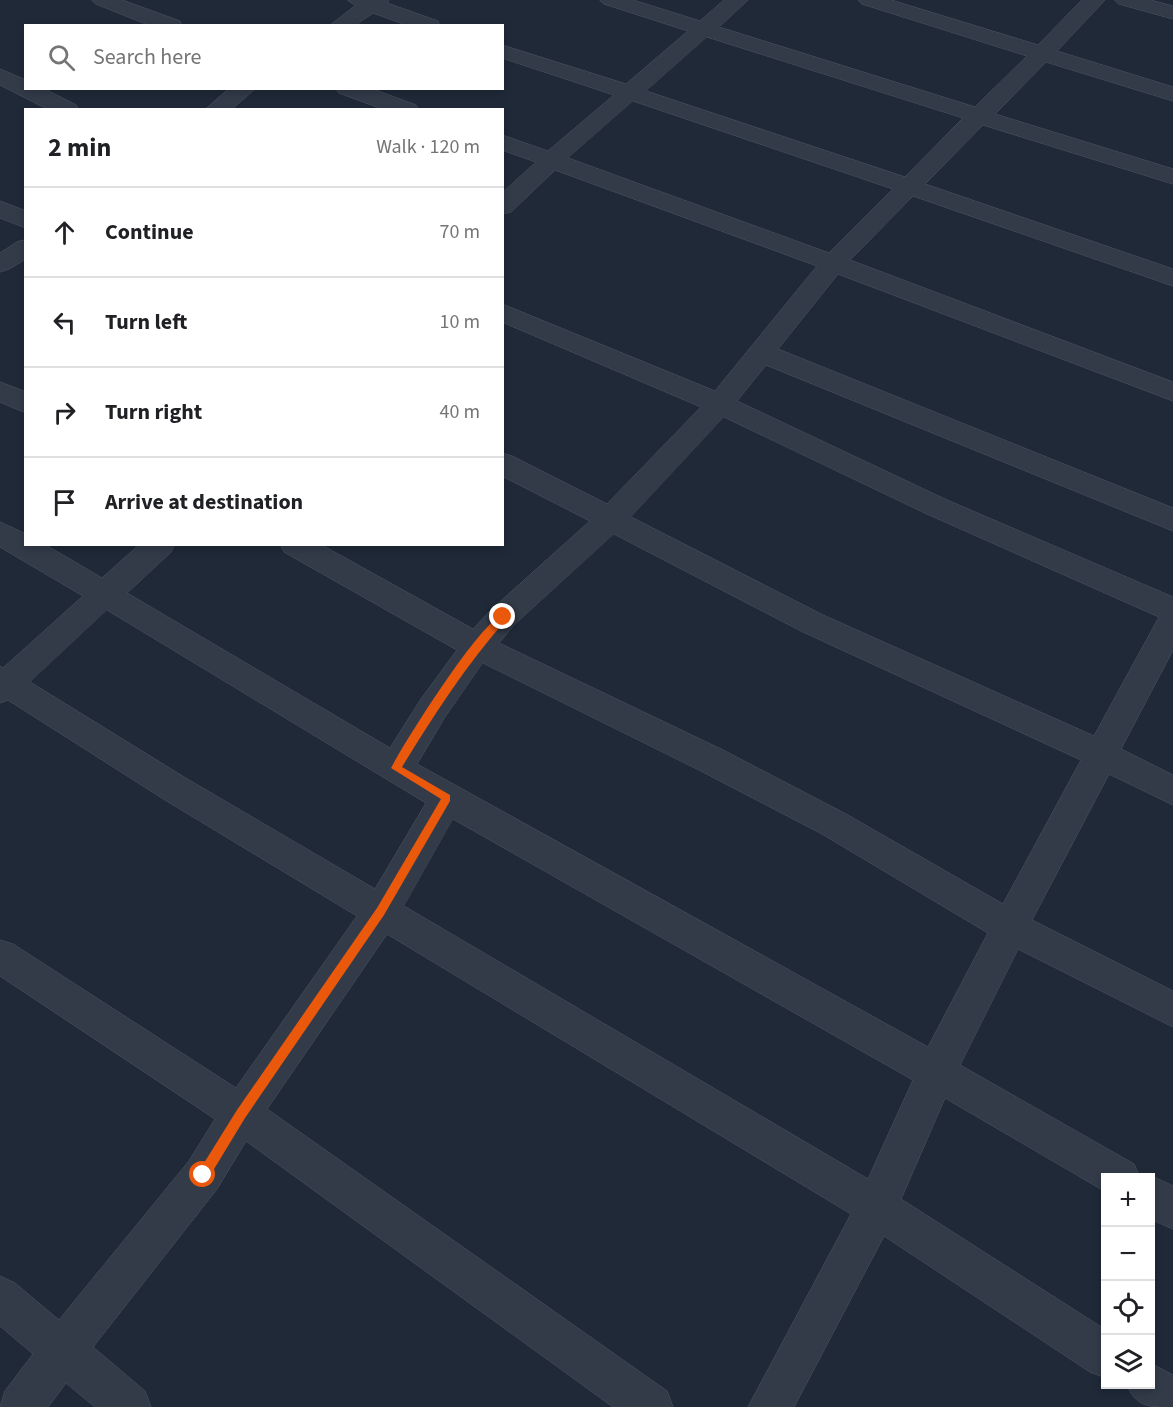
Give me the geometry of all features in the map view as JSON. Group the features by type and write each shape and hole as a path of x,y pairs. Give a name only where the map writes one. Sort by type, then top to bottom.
{"street":[{"path":"103,0 167,24"},
{"path":"611,0 1173,177"},
{"path":"504,205 553,159 737,0"},
{"path":"868,0 1173,94"},
{"path":"396,768 433,708 477,646 503,617 610,520 720,404 833,263 1094,0"},
{"path":"1126,0 1173,13"},
{"path":"342,24 369,2 424,24"},
{"path":"504,52 911,186 1173,278"},
{"path":"0,76 24,88"},
{"path":"28,90 64,108"},
{"path":"219,108 242,90"},
{"path":"353,90 402,108"},
{"path":"504,143 833,263 1173,392"},
{"path":"0,208 24,220"},
{"path":"0,264 24,248"},
{"path":"504,313 720,404 937,507 1173,610"},
{"path":"762,353 1173,520"},
{"path":"0,391 24,403"},
{"path":"504,464 812,623 1100,754 1173,791"},
{"path":"0,533 106,594 264,692 447,798 676,928 937,1071 1111,1173"},
{"path":"158,546 2,684 876,1207 1101,1353"},
{"path":"298,546 477,646 711,760 834,824 1010,927 1173,1010"},
{"path":"771,1407 876,1207 937,1071 1010,927 1173,620"},
{"path":"21,1407 62,1351 203,1175 241,1114 381,912 447,798"},
{"path":"0,956 241,1114 651,1407"},
{"path":"1155,1198 1173,1209"},
{"path":"0,1298 129,1407"},
{"path":"1155,1389 1173,1401"}],"route":[{"path":"203,1175 241,1114 381,912 447,798 396,768 433,708 477,646 503,617"}]}
